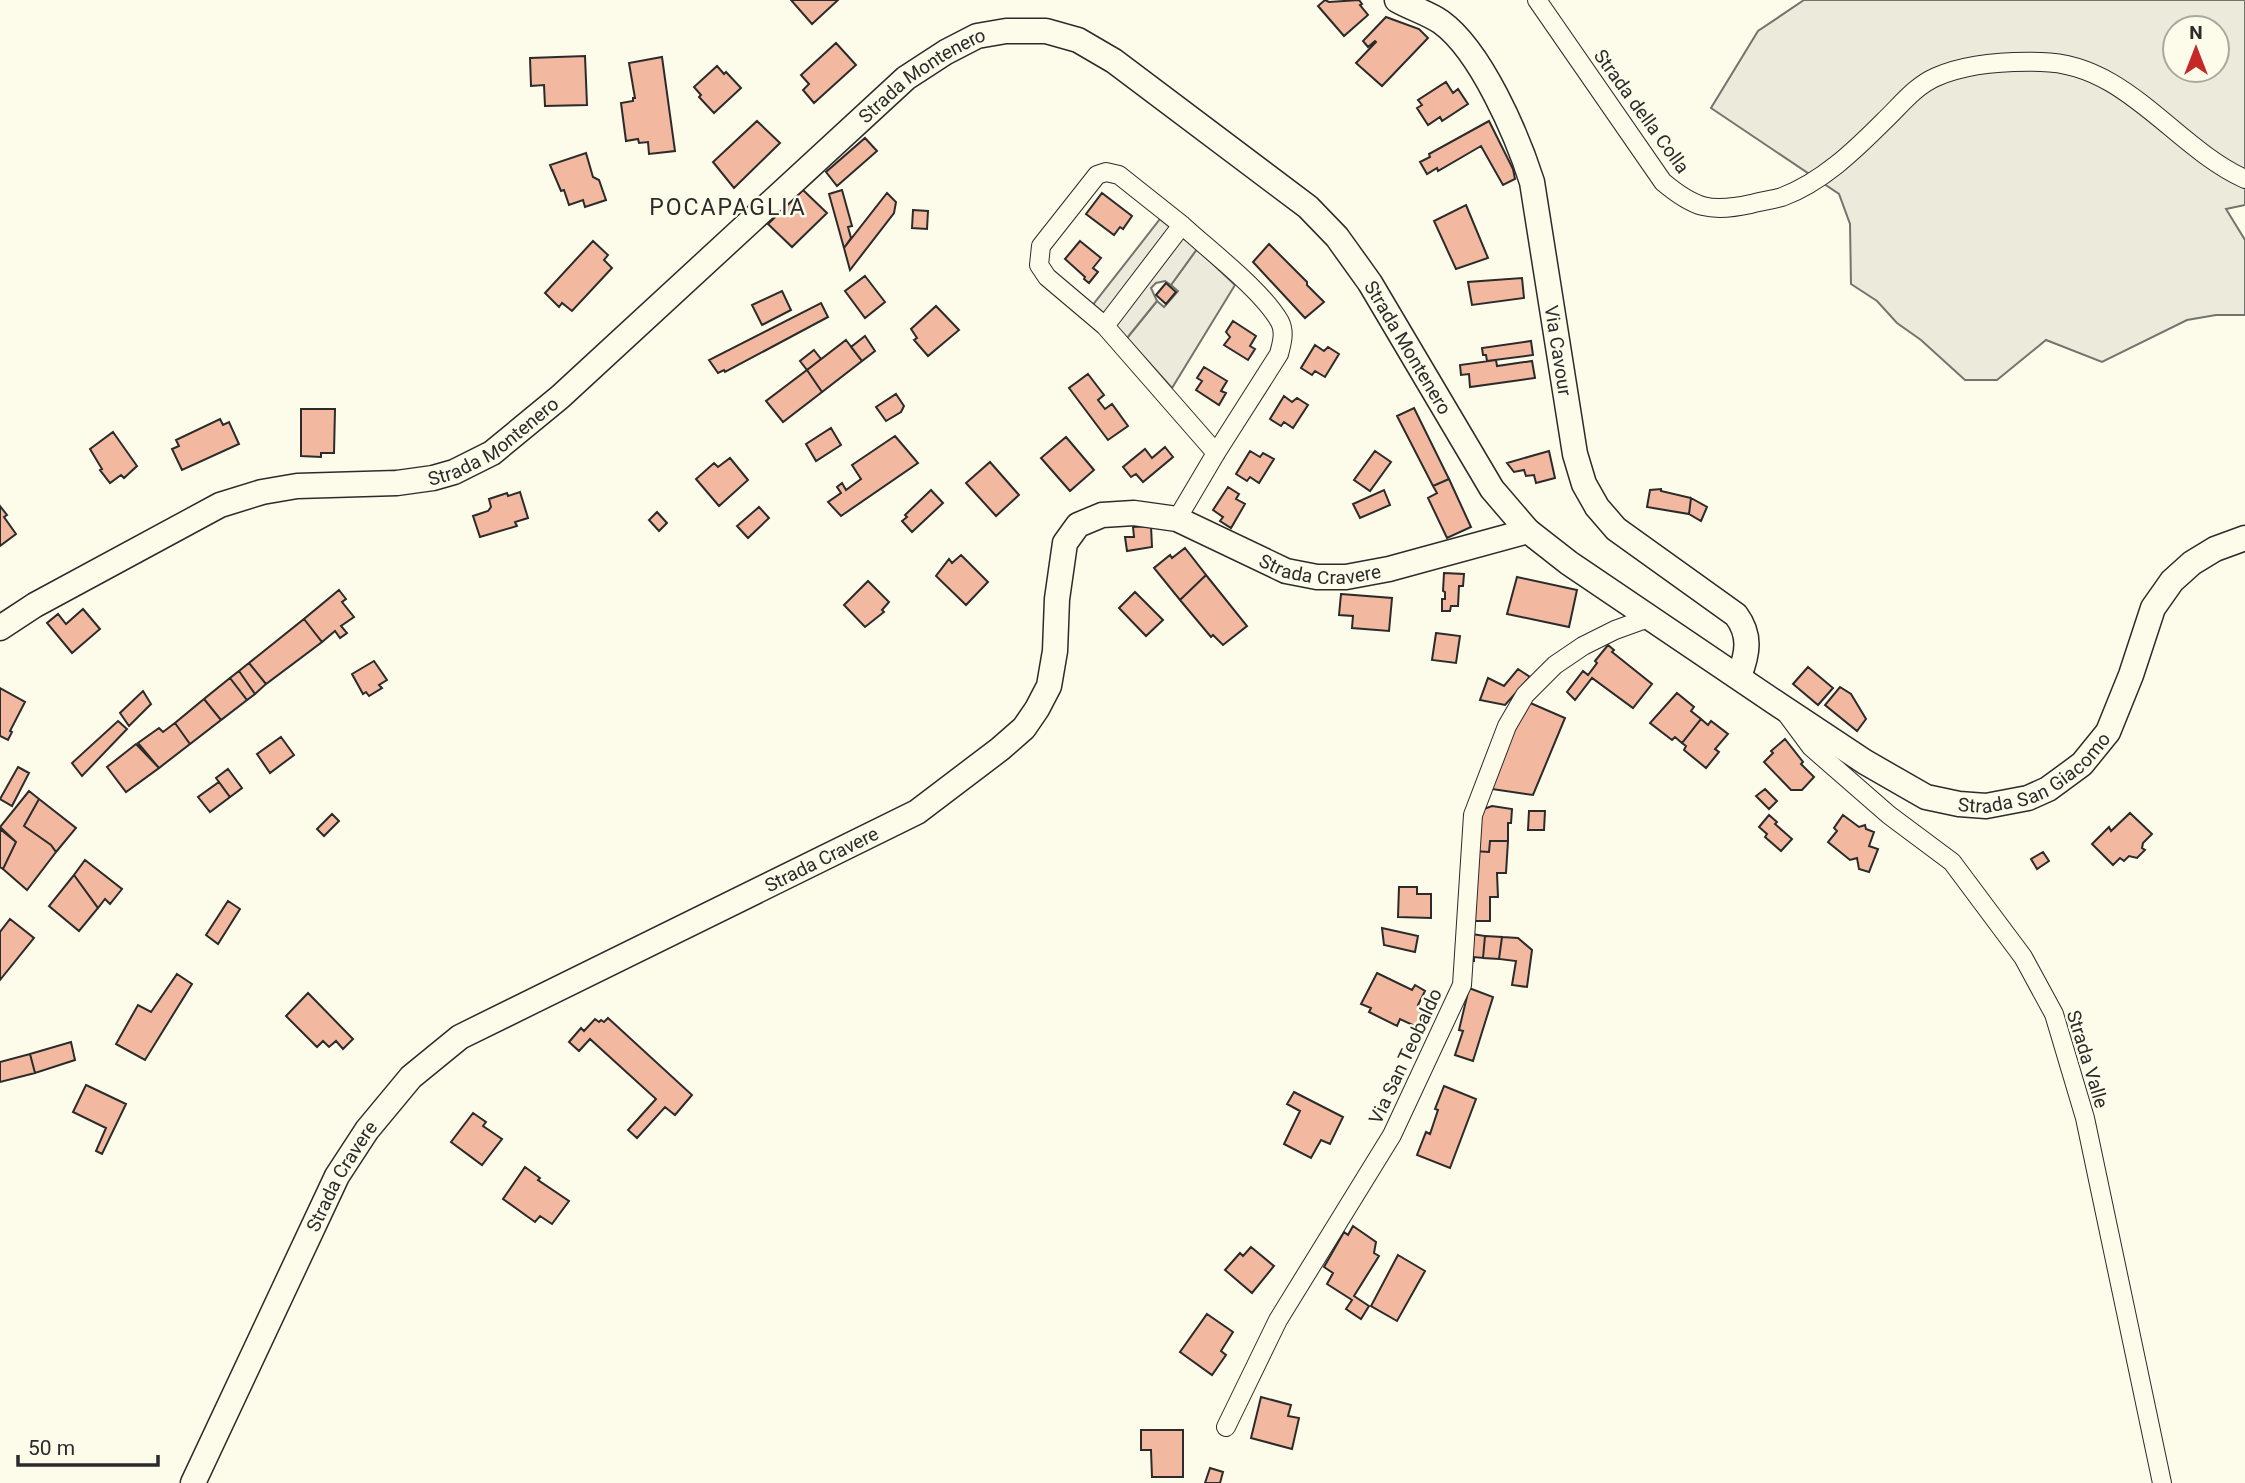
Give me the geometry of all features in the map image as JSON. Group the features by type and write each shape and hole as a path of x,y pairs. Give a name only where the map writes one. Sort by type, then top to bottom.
{"main road":[{"name":"Via Cavour","path":"1397,0 1440,21 1458,36 1500,104 1523,153 1532,182 1575,454 1584,484 1597,507 1616,529 1736,615 1745,626 1747,655 1739,676"},
{"name":"Strada Montenero","path":"0,628 35,605 220,505 262,492 297,486 397,483 433,478 454,472 492,453 560,397 906,78 977,36 1006,31 1046,31 1078,40 1114,61 1308,207 1337,237 1370,283 1492,489 1528,531 1569,563 1739,676"},
{"name":"Strada Cravere","path":"193,1483 337,1176 367,1130 411,1077 460,1037 917,812 1000,750 1024,728 1049,686 1065,543 1079,525 1102,515 1134,513 1177,519 1286,571 1317,577 1346,577 1389,569 1528,531"},
{"name":"Strada San Giacomo","path":"1739,676 1865,762 1926,797 1986,806 2028,798 2048,789 2082,764 2108,732 2153,608 2172,581 2192,563 2216,549 2245,538"}],"street":[{"name":"Strada della Colla","path":"1536,0 1663,182 1684,200 1704,206 1722,209 1782,197 1829,171 1915,90 1935,77 1970,66 2043,62 2088,71 2144,103 2224,170 2245,179"},
{"path":"1177,519 1279,354 1283,337 1281,323 1253,290 1182,225 1119,175 1106,172 1097,175 1041,246 1039,265 1047,277 1105,326 1216,453"},
{"path":"1105,326 1182,225"},
{"name":"Via San Teobaldo","path":"1226,1427 1278,1320 1392,1135 1462,985 1473,815 1507,726 1525,695 1555,665 1583,646 1615,630 1651,617"},
{"name":"Strada Valle","path":"1779,705 1811,747 1889,815 1952,862 2023,957 2054,1014 2085,1118 2162,1483"}],"shaded area":[{"path":"1804,0 2245,0 2245,205 2226,209 2245,240 2245,315 2216,315 2187,320 2102,362 2046,340 1997,380 1965,380 1921,340 1897,323 1877,301 1851,284 1850,224 1839,194 1711,108 1758,31"},
{"path":"1160,219 1197,249 1171,285 1165,281 1156,283 1151,288 1157,301 1127,338 1092,306"},
{"path":"1197,249 1235,285 1172,388 1127,338 1157,301 1164,307 1178,291 1171,285"}],"building":[{"path":"791,0 838,0 812,24"},
{"path":"1325,0 1359,0 1368,15 1344,36 1318,6"},
{"path":"1386,17 1419,29 1428,38 1382,86 1356,63 1376,42 1368,47 1363,41"},
{"path":"836,43 856,65 814,103 803,90 809,84 801,75"},
{"path":"585,56 587,105 545,106 544,85 531,86 530,58"},
{"path":"662,57 675,151 649,154 648,142 639,143 638,139 626,141 621,103 633,101 635,98 629,63"},
{"path":"717,66 741,88 714,113 699,97 701,95 694,87"},
{"path":"1446,82 1453,93 1458,89 1468,104 1442,121 1440,117 1428,125 1417,108 1422,105 1418,100"},
{"path":"757,121 780,143 734,188 713,162"},
{"path":"1489,121 1513,169 1515,179 1503,185 1481,146 1438,171 1437,168 1427,174 1420,162 1430,157 1429,154"},
{"path":"865,138 877,151 837,186 826,172"},
{"path":"586,153 593,177 599,180 606,200 585,207 583,200 569,205 550,165"},
{"path":"803,190 827,213 792,247 768,224"},
{"path":"842,190 852,226 848,227 851,238 844,248 829,194"},
{"path":"887,193 896,202 894,213 850,270 844,248"},
{"path":"1102,193 1132,216 1123,229 1120,227 1114,235 1086,214"},
{"path":"1466,205 1488,258 1456,269 1434,221"},
{"path":"913,210 928,211 927,229 912,228"},
{"path":"593,241 608,255 604,260 612,268 572,311 562,303 559,307 545,293"},
{"path":"1080,241 1101,258 1093,268 1098,272 1089,283 1065,259"},
{"path":"1269,244 1324,302 1305,318 1253,262"},
{"path":"865,276 885,302 865,318 845,291"},
{"path":"1522,278 1524,298 1472,305 1468,282"},
{"path":"1166,283 1176,292 1166,304 1156,295"},
{"path":"782,291 791,310 762,325 752,305"},
{"path":"821,303 828,317 725,372 724,370 718,373 709,360"},
{"path":"936,306 959,330 928,356 914,340 917,338 911,329"},
{"path":"1233,321 1256,336 1250,346 1255,349 1248,360 1224,345 1230,337 1226,332"},
{"path":"865,336 875,351 862,361 851,347"},
{"path":"846,340 862,361 822,392 807,370"},
{"path":"1531,341 1533,355 1487,361 1486,355 1483,355 1482,348"},
{"path":"1315,345 1324,351 1328,347 1339,354 1325,377 1315,371 1312,375 1301,368"},
{"path":"814,350 821,359 807,370 800,361"},
{"path":"1496,360 1497,366 1532,361 1535,378 1470,387 1469,374 1461,375 1460,365"},
{"path":"1204,367 1227,381 1221,391 1226,393 1219,405 1196,390 1202,381 1197,378"},
{"path":"807,370 822,392 783,422 766,401"},
{"path":"1088,374 1104,395 1098,400 1105,409 1112,404 1128,426 1108,440 1069,388"},
{"path":"896,394 904,406 901,412 886,421 876,407"},
{"path":"1284,396 1292,402 1297,398 1308,405 1293,428 1284,422 1281,426 1270,419"},
{"path":"1414,408 1449,479 1433,486 1397,416"},
{"path":"301,409 335,409 334,453 321,453 321,457 301,456"},
{"path":"220,419 223,425 229,422 239,444 182,470 172,449 179,446 176,440"},
{"path":"831,428 841,445 816,461 806,444"},
{"path":"113,432 137,466 124,478 121,475 110,483 90,449"},
{"path":"895,436 918,463 841,516 828,502 841,493 837,487 842,483 846,490 861,479 852,465"},
{"path":"1066,437 1094,470 1070,491 1041,458"},
{"path":"1165,447 1173,457 1143,482 1136,474 1131,477 1123,467 1145,449 1152,458"},
{"path":"1250,451 1260,457 1263,453 1274,459 1259,483 1250,477 1247,481 1236,474"},
{"path":"1375,451 1391,462 1370,491 1354,480"},
{"path":"1549,451 1555,478 1536,483 1534,475 1526,476 1524,470 1514,472 1507,463"},
{"path":"730,458 748,480 719,506 696,479 714,463 718,467"},
{"path":"990,462 1019,495 996,516 966,483"},
{"path":"1449,479 1471,527 1447,538 1428,498 1437,493 1433,486"},
{"path":"1228,487 1239,494 1236,499 1245,504 1231,528 1220,521 1223,517 1213,510"},
{"path":"1661,489 1691,498 1689,514 1647,507 1650,490"},
{"path":"931,490 943,503 912,532 902,521"},
{"path":"1384,490 1390,505 1360,518 1353,504"},
{"path":"520,492 528,518 515,522 517,526 480,537 473,516 488,511 491,507 489,499"},
{"path":"1691,498 1707,507 1701,521 1689,514"},
{"path":"0,506 16,534 0,546"},
{"path":"759,507 769,518 748,538 737,526"},
{"path":"657,512 667,523 659,531 649,520"},
{"path":"1151,526 1152,547 1127,551 1125,537 1134,537 1133,527"},
{"path":"1185,548 1206,575 1180,600 1154,568 1170,555 1172,558"},
{"path":"961,555 988,582 966,605 936,576 949,559 952,563"},
{"path":"1444,573 1464,574 1463,586 1459,586 1458,606 1451,606 1450,611 1442,611 1442,599 1445,599"},
{"path":"1206,575 1247,626 1223,645 1213,635 1211,637 1180,600"},
{"path":"1517,577 1577,590 1569,627 1507,614"},
{"path":"868,581 889,602 882,610 884,612 865,627 844,605"},
{"path":"339,590 346,599 342,602 354,617 341,626 347,633 340,638 335,631 322,642 304,619"},
{"path":"1135,592 1163,620 1146,636 1119,608"},
{"path":"1341,594 1392,598 1389,631 1352,628 1353,616 1339,615"},
{"path":"83,609 100,629 72,653 47,623 58,614 66,624"},
{"path":"304,619 322,642 266,684 249,663"},
{"path":"1436,633 1460,636 1456,663 1432,660"},
{"path":"1608,645 1614,650 1612,652 1652,684 1633,708 1592,678 1575,700 1567,692 1583,671 1588,675"},
{"path":"374,661 387,680 379,685 382,688 369,696 366,692 363,694 352,674"},
{"path":"249,663 266,684 255,694 239,671"},
{"path":"1808,667 1833,688 1818,705 1793,684"},
{"path":"1518,669 1530,677 1505,705 1480,700 1488,678 1504,686"},
{"path":"239,671 255,694 247,700 230,678"},
{"path":"230,678 247,700 221,720 204,699"},
{"path":"1840,687 1851,694 1866,719 1857,731 1825,705"},
{"path":"0,688 25,702 8,740 0,736"},
{"path":"143,691 151,704 129,726 120,713"},
{"path":"1677,693 1694,707 1691,711 1701,719 1682,743 1675,737 1672,740 1650,723"},
{"path":"204,699 221,720 190,744 175,723"},
{"path":"1528,702 1565,718 1533,795 1485,788"},
{"path":"1701,719 1708,725 1711,721 1728,734 1715,749 1719,752 1706,768 1684,750 1686,746 1682,743"},
{"path":"118,721 127,729 82,776 72,763"},
{"path":"175,723 190,744 159,768 138,743 159,728 163,732"},
{"path":"281,737 294,755 270,773 257,754"},
{"path":"1785,739 1803,762 1801,764 1814,777 1802,790 1791,790 1764,762 1773,753 1771,751"},
{"path":"136,744 159,768 126,792 107,767"},
{"path":"18,767 29,773 12,806 0,799"},
{"path":"228,769 242,788 230,797 216,778"},
{"path":"219,782 230,797 210,812 198,797"},
{"path":"1765,789 1777,801 1769,809 1756,796"},
{"path":"29,791 39,799 24,826 51,845 56,852 27,890 3,869 16,842 0,827"},
{"path":"39,799 76,828 56,852 51,845 24,826"},
{"path":"1492,806 1512,809 1511,823 1508,823 1508,841 1490,841 1489,852 1474,851 1481,810"},
{"path":"1529,811 1545,811 1544,830 1528,830"},
{"path":"2130,813 2152,834 2143,843 2142,848 2145,850 2137,858 2129,856 2124,861 2120,858 2113,865 2092,844 2109,827 2111,831"},
{"path":"332,814 339,821 324,836 317,829"},
{"path":"1769,815 1792,839 1781,851 1765,837 1767,834 1759,827"},
{"path":"1843,815 1859,827 1865,825 1866,829 1874,832 1869,846 1878,849 1869,872 1859,869 1857,858 1850,860 1828,842 1837,831 1834,828"},
{"path":"0,829 16,842 3,869 0,867"},
{"path":"1490,841 1508,841 1506,873 1497,873 1498,897 1490,897 1490,921 1472,921 1474,851 1489,852"},
{"path":"2043,852 2049,861 2037,869 2031,859"},
{"path":"85,860 122,889 110,904 105,899 98,908 74,875"},
{"path":"74,875 98,908 79,931 49,906"},
{"path":"1399,887 1417,887 1417,894 1431,894 1431,918 1398,917"},
{"path":"228,901 240,909 218,944 206,935"},
{"path":"10,919 34,938 0,980 0,932"},
{"path":"1382,928 1418,936 1415,952 1384,945"},
{"path":"1472,934 1485,936 1483,958 1474,957 1474,961 1471,961"},
{"path":"1485,936 1502,937 1499,959 1483,958"},
{"path":"1502,937 1518,938 1532,950 1527,987 1512,985 1516,961 1499,959"},
{"path":"1377,973 1412,990 1415,985 1425,991 1418,1005 1428,1010 1419,1028 1400,1019 1397,1026 1369,1012 1371,1008 1361,1004"},
{"path":"177,974 192,984 145,1060 116,1044 138,1005 151,1012"},
{"path":"1469,988 1493,997 1473,1061 1455,1055 1463,1031 1459,1030"},
{"path":"308,993 353,1039 343,1049 336,1041 329,1047 323,1041 317,1047 286,1016"},
{"path":"608,1018 692,1095 675,1115 665,1107 637,1138 628,1130 656,1099 590,1039 579,1051 569,1042 581,1028 584,1031 595,1019 604,1022"},
{"path":"71,1042 75,1060 35,1073 30,1054"},
{"path":"30,1054 35,1073 0,1082 0,1062"},
{"path":"86,1085 126,1104 102,1154 96,1151 106,1128 73,1112"},
{"path":"1444,1086 1476,1099 1450,1168 1417,1155 1426,1132 1430,1134 1438,1110 1435,1109"},
{"path":"1294,1092 1343,1117 1330,1144 1321,1140 1311,1158 1284,1144 1300,1111 1287,1104"},
{"path":"473,1113 486,1122 483,1126 502,1139 482,1165 451,1142"},
{"path":"525,1167 540,1178 538,1180 569,1201 552,1224 540,1216 535,1222 503,1199"},
{"path":"1353,1226 1376,1242 1374,1253 1379,1256 1354,1296 1369,1306 1361,1319 1346,1309 1352,1300 1327,1284 1333,1273 1324,1267 1344,1232 1348,1235"},
{"path":"1251,1247 1274,1266 1252,1293 1225,1270 1240,1253 1243,1256"},
{"path":"1398,1255 1425,1271 1397,1321 1371,1306"},
{"path":"1207,1314 1233,1332 1221,1351 1226,1355 1212,1375 1180,1352"},
{"path":"1261,1397 1291,1405 1288,1416 1299,1418 1292,1449 1251,1438"},
{"path":"1141,1430 1183,1430 1183,1477 1152,1477 1151,1450 1141,1450"},
{"path":"1210,1468 1223,1472 1220,1483 1205,1483"}],"district":[{"name":"POCAPAGLIA","path":"728,207"}]}
